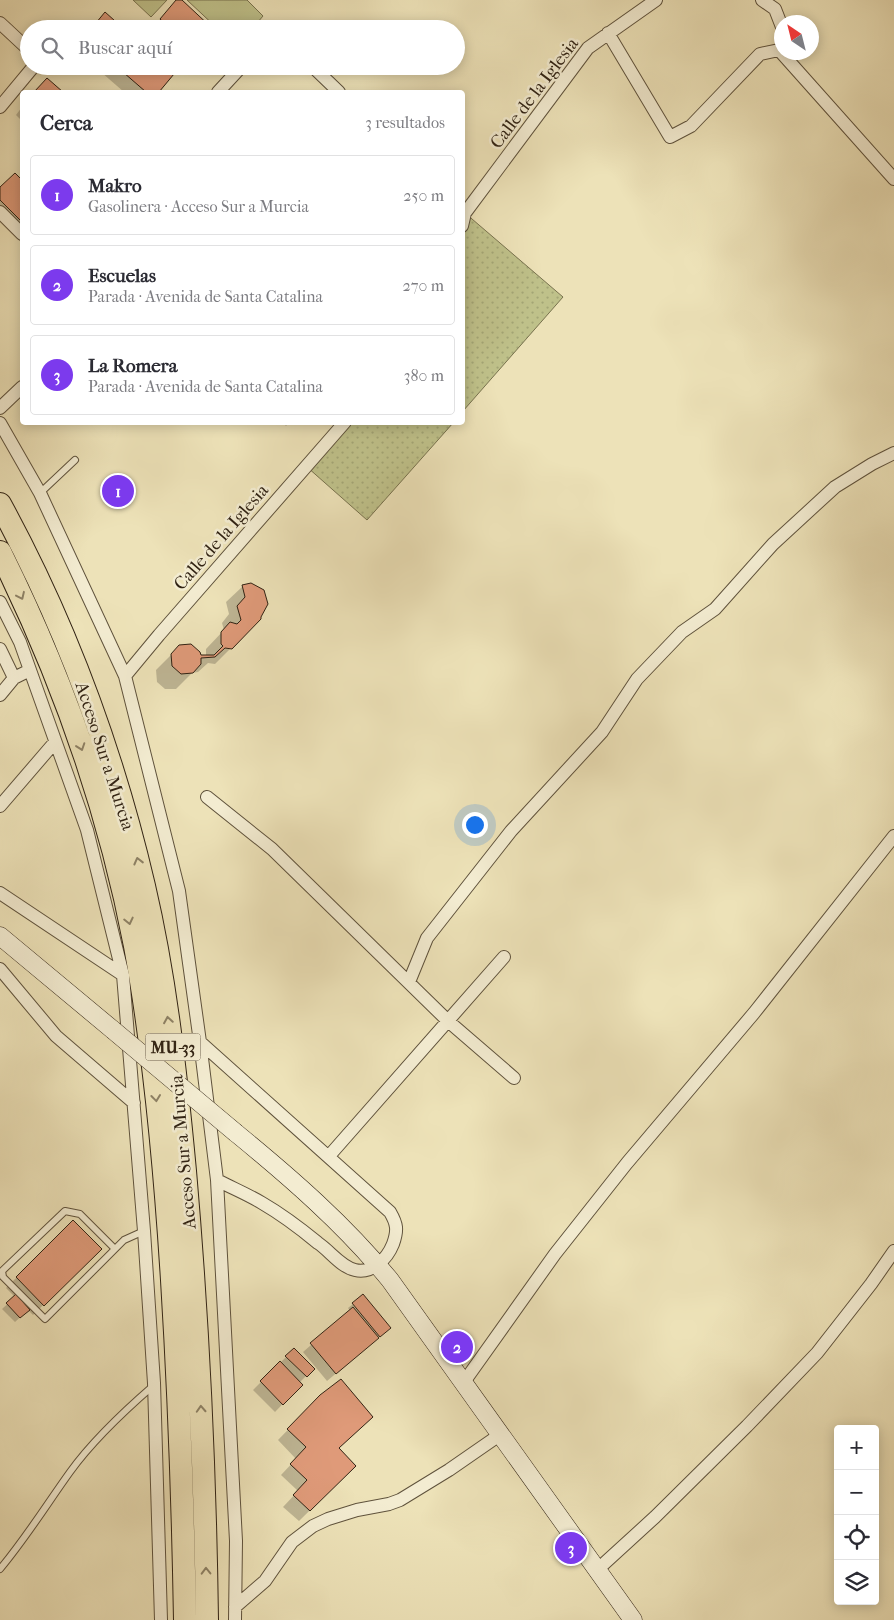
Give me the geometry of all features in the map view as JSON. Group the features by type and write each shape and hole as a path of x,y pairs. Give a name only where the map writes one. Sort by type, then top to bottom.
{"highway":[{"name":"Acceso Sur a Murcia","path":"0,504 60,628 92,708 126,815 145,889 155,941 173,1051 192,1249 202,1417 207,1620"},
{"name":"Acceso Sur a Murcia","path":"0,552 40,638 85,756 116,862 141,980 158,1111 170,1250 180,1420 185,1620"}],"main road":[{"path":"0,936 284,1173 331,1216 378,1266 464,1382 633,1620"}],"street":[{"name":"Calle de la Iglesia","path":"465,211 588,48 656,0"},
{"path":"762,0 775,9 777,15"},
{"path":"0,22 20,41"},
{"path":"608,34 670,137 691,126 760,54 774,51"},
{"path":"788,60 894,178"},
{"path":"0,107 27,75"},
{"path":"220,90 234,75"},
{"path":"321,75 337,90"},
{"path":"0,212 20,232"},
{"path":"0,408 20,389"},
{"path":"0,423 40,493 125,676 179,892 217,1180 236,1541 235,1620"},
{"name":"Calle de la Iglesia","path":"125,676 342,425"},
{"path":"409,982 427,938 511,831 602,732 637,679 682,632 714,609 773,544 835,487 894,453"},
{"path":"0,602 3,617 20,642 87,830 122,975 144,1231 154,1386 161,1620"},
{"path":"0,649 14,678"},
{"path":"0,695 14,678 30,670"},
{"path":"0,806 55,742"},
{"path":"207,797 272,849 448,1022 514,1078"},
{"path":"464,1382 561,1246 627,1163 754,1013 894,836"},
{"path":"0,892 122,975"},
{"path":"329,1156 504,957"},
{"path":"0,969 56,1036 134,1103"},
{"path":"200,1042 390,1212 396,1222 395,1238 390,1252 378,1266 365,1270 355,1270 346,1266 319,1243 262,1203 217,1180"},
{"path":"597,1570 655,1517 817,1353 871,1284 894,1251"},
{"path":"235,1607 265,1581 292,1542 313,1526 357,1510 400,1500 449,1470 501,1434"}],"lane":[{"path":"40,493 75,460"},
{"path":"115,1249 80,1214 65,1212 2,1271 3,1277 44,1319 115,1249 124,1240 144,1231"},
{"path":"0,1569 21,1543 71,1470 104,1432 154,1386"}],"green space":[{"path":"133,0 167,0 151,17"},
{"path":"187,0 247,0 263,16 260,20 208,20"},
{"path":"465,213 563,297 465,409"},
{"path":"343,425 451,425 367,520 307,467"}],"building":[{"path":"176,0 182,0 203,20 161,20"},
{"path":"105,12 114,20 98,20"},
{"path":"126,75 173,75 161,90 144,90"},
{"path":"47,78 61,90 36,90"},
{"path":"15,173 20,178 20,220 0,200 0,187"},
{"path":"251,583 264,590 268,604 261,619 232,649 225,648 215,657 201,658 201,664 193,673 181,674 172,666 171,654 179,645 191,644 201,655 214,655 223,646 221,644 221,632 230,622 237,624 241,620 237,606 245,597 242,585"},
{"path":"73,1220 102,1249 44,1306 16,1277"},
{"path":"16,1294 30,1310 20,1318 6,1303"},
{"path":"363,1294 391,1328 380,1337 352,1303"},
{"path":"353,1307 379,1338 336,1374 310,1343"},
{"path":"294,1348 315,1369 307,1377 285,1356"},
{"path":"280,1361 303,1385 283,1405 260,1381"},
{"path":"341,1379 373,1417 339,1448 356,1466 310,1511 293,1495 307,1480 290,1464 306,1447 287,1429 320,1395"}],"place":[{"name":"Makro","path":"118,491"},
{"name":"Escuelas","path":"457,1347"},
{"name":"La Romera","path":"571,1548"}]}
